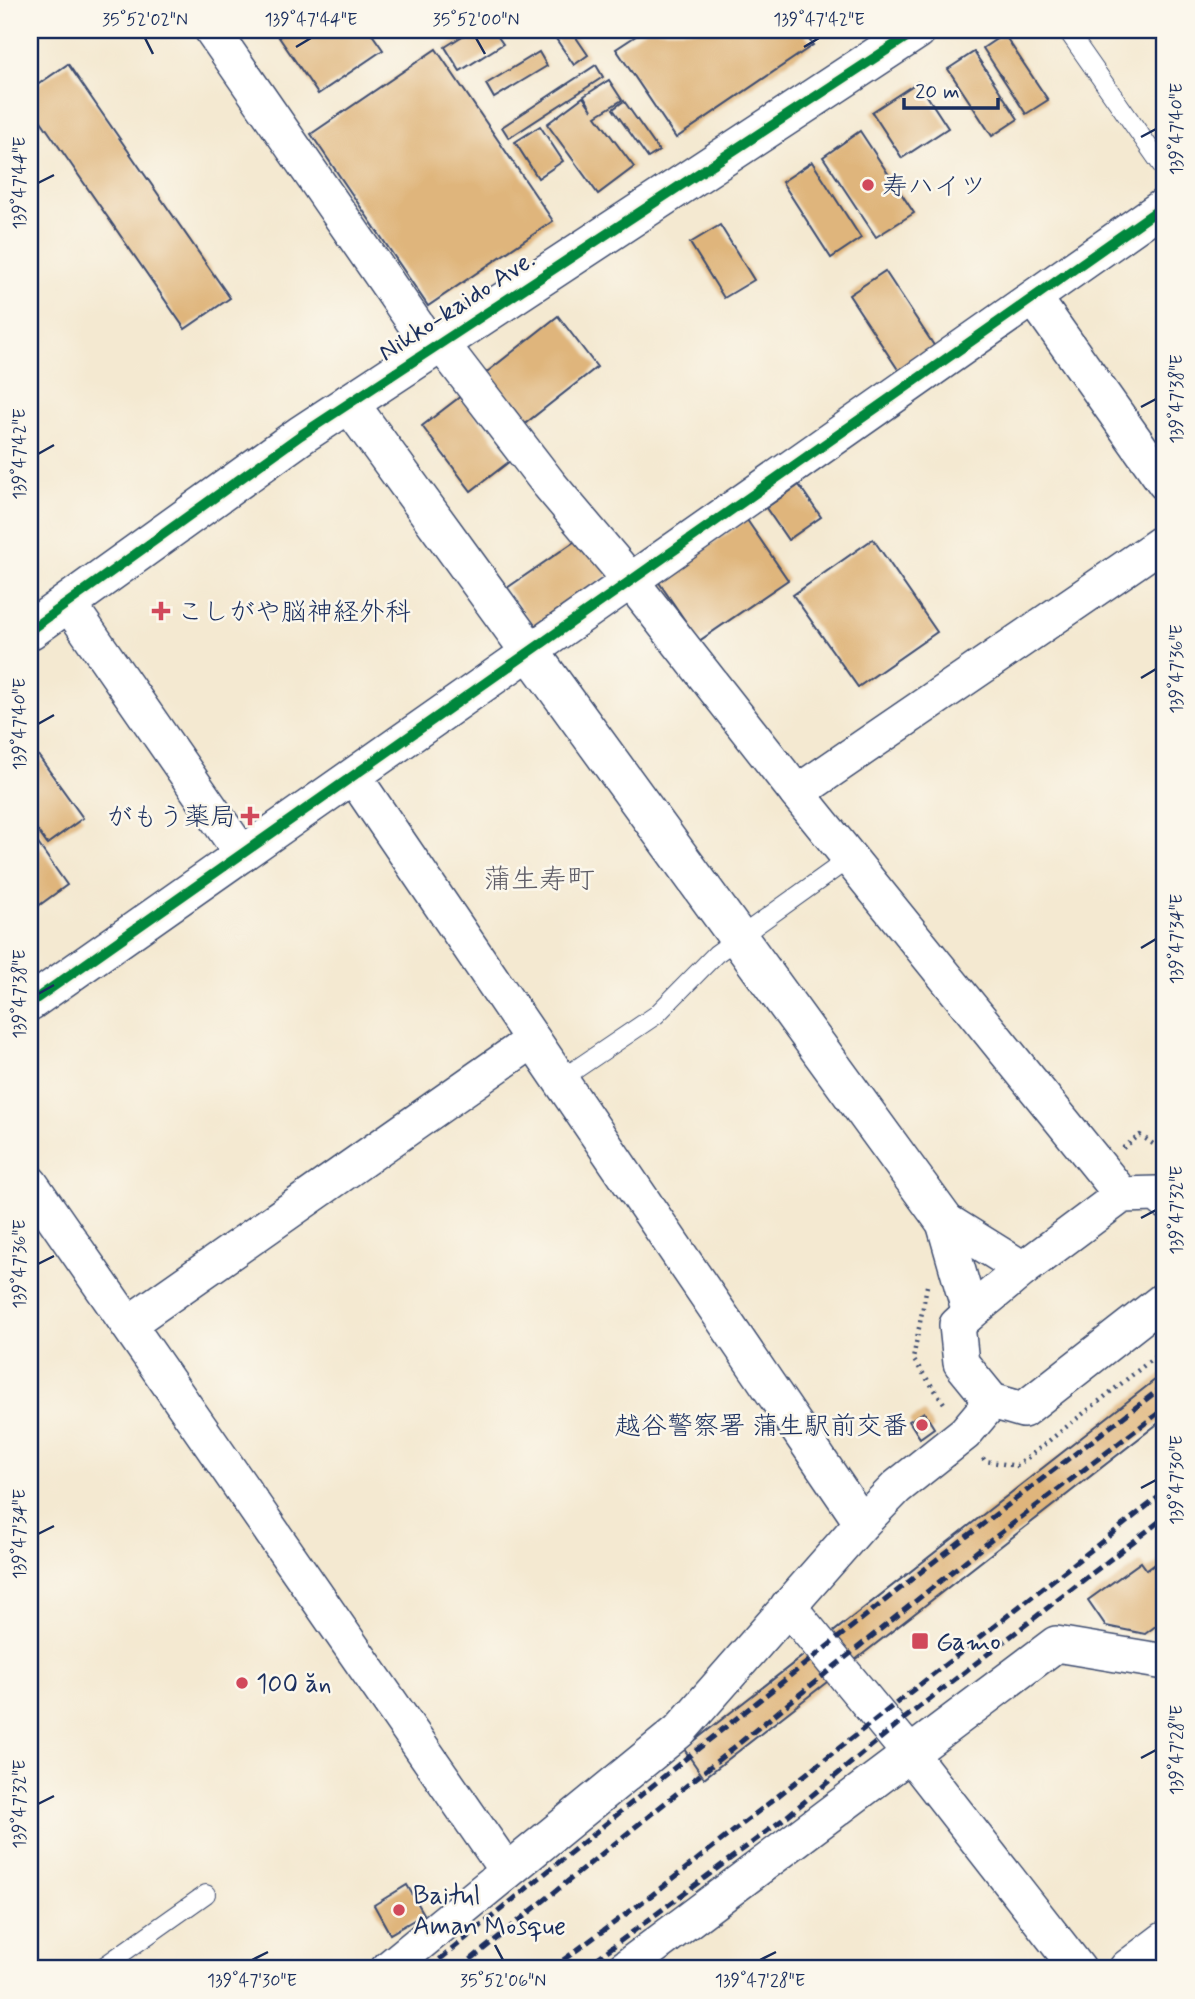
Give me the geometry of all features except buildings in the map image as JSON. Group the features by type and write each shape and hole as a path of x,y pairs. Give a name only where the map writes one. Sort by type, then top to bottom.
{"main road":[{"name":"Nikko-kaido Ave.","path":"30,630 301,435 917,30"},
{"path":"349,403 943,1219"},
{"path":"1128,1969 1165,1941"}],"street":[{"path":"212,30 436,345 630,580 797,793 1122,1195"},
{"path":"30,1003 354,778 529,651 1165,205"},
{"path":"1034,298 1165,484"},
{"path":"797,793 1165,541"},
{"path":"68,604 242,854"},
{"path":"354,778 862,1523"},
{"path":"128,1324 533,1040"},
{"path":"30,1183 507,1871"},
{"path":"1162,1191 1122,1195 1023,1269 970,1313 957,1325 961,1363 992,1401 1023,1410 1165,1299"},
{"path":"943,1219 1023,1269"},
{"path":"943,1219 970,1313"},
{"path":"388,1969 679,1731 897,1486 965,1433 992,1401"},
{"path":"788,1606 911,1755 1077,1969"},
{"path":"624,1969 1056,1644 1165,1662"}],"lane":[{"path":"1068,30 1165,170"},
{"path":"560,1080 656,1015 716,954 737,937 850,858"},
{"path":"100,1969 206,1894"}],"path":[{"path":"1099,1166 1140,1135 1165,1152"}],"railway":[{"path":"428,1969 684,1760 936,1560 1165,1385"},
{"path":"459,1969 990,1541 1165,1408"},
{"path":"551,1969 652,1895 1165,1492"},
{"path":"583,1969 786,1817 905,1718 1165,1517"}],"cycle path":[{"path":"30,630 301,435 917,30"},
{"path":"30,1003 1165,205"}],"place":[{"name":"寿ハイツ","path":"868,185"},
{"name":"こしがや脳神経外科","path":"161,611"},
{"name":"がもう薬局","path":"250,816"},
{"name":"越谷警察署 蒲生駅前交番","path":"922,1425"},
{"name":"Gamo","path":"920,1641"},
{"name":"100 ăn","path":"242,1683"},
{"name":"Baitul Aman Mosque","path":"399,1910"}],"district":[{"name":"蒲生寿町","path":"539,878"}]}
